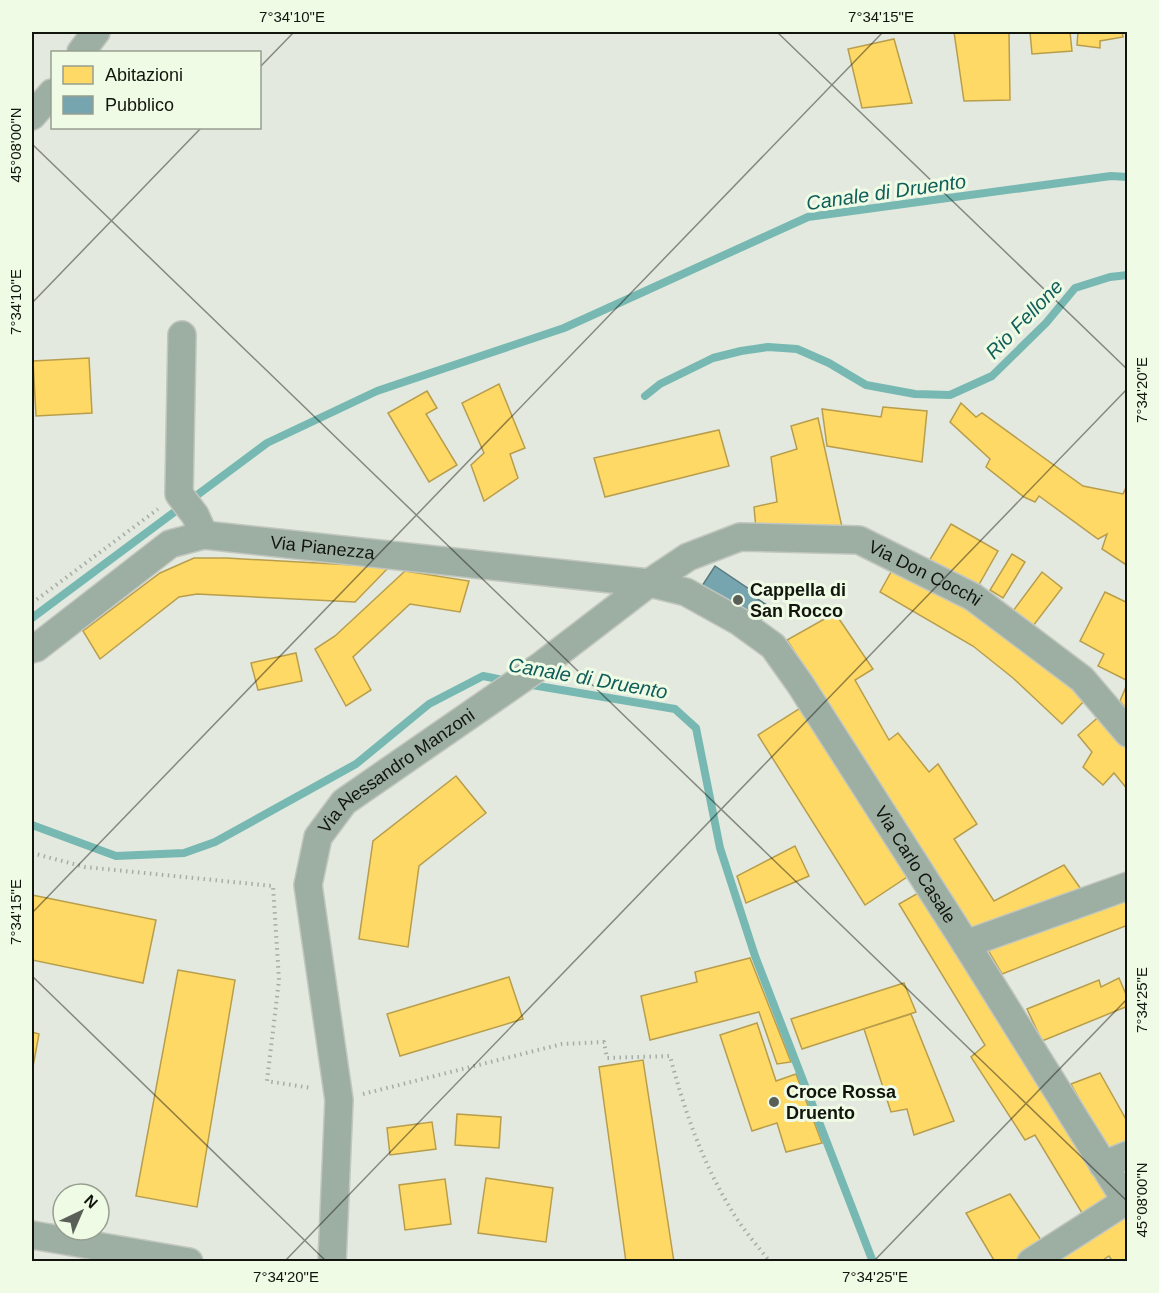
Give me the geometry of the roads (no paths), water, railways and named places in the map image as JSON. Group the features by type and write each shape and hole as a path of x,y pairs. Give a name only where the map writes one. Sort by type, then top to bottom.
{"street":[{"path":"82,51 96,32"},
{"path":"32,116 51,94"},
{"path":"182,335 193,514"},
{"name":"Via Pianezza","path":"32,649 170,544 193,514 649,583"},
{"name":"Via Don Cocchi","path":"649,583 688,556 740,537 860,540 974,597 1082,679 1128,733"},
{"name":"Via Alessandro Manzoni","path":"332,1262 339,1100 308,885 318,837 344,802 542,665 649,583"},
{"name":"Via Carlo Casale","path":"649,583 686,592 740,622 773,646 966,944 1115,1160 1127,1203"},
{"path":"966,944 1128,886"},
{"path":"1031,1262 1127,1203"},
{"path":"32,1235 189,1262"}],"waterway":[{"name":"Canale di Druento","path":"32,618 267,443 377,391 564,328 808,217 1111,176 1128,177"},
{"name":"Rio Fellone","path":"645,396 660,384 713,358 768,347 797,349 829,363 866,385 915,394 950,395 992,376 1046,323 1075,288 1110,277 1128,275"},
{"name":"Canale di Druento","path":"32,825 116,856 184,853 215,842 356,764 429,704 483,676 508,681"},
{"name":"Canale di Druento","path":"526,684 675,709 696,728 720,848 755,956 873,1262"}],"place":[{"name":"Cappella di San Rocco","path":"738,600"},
{"name":"Croce Rossa Druento","path":"774,1102"}]}
